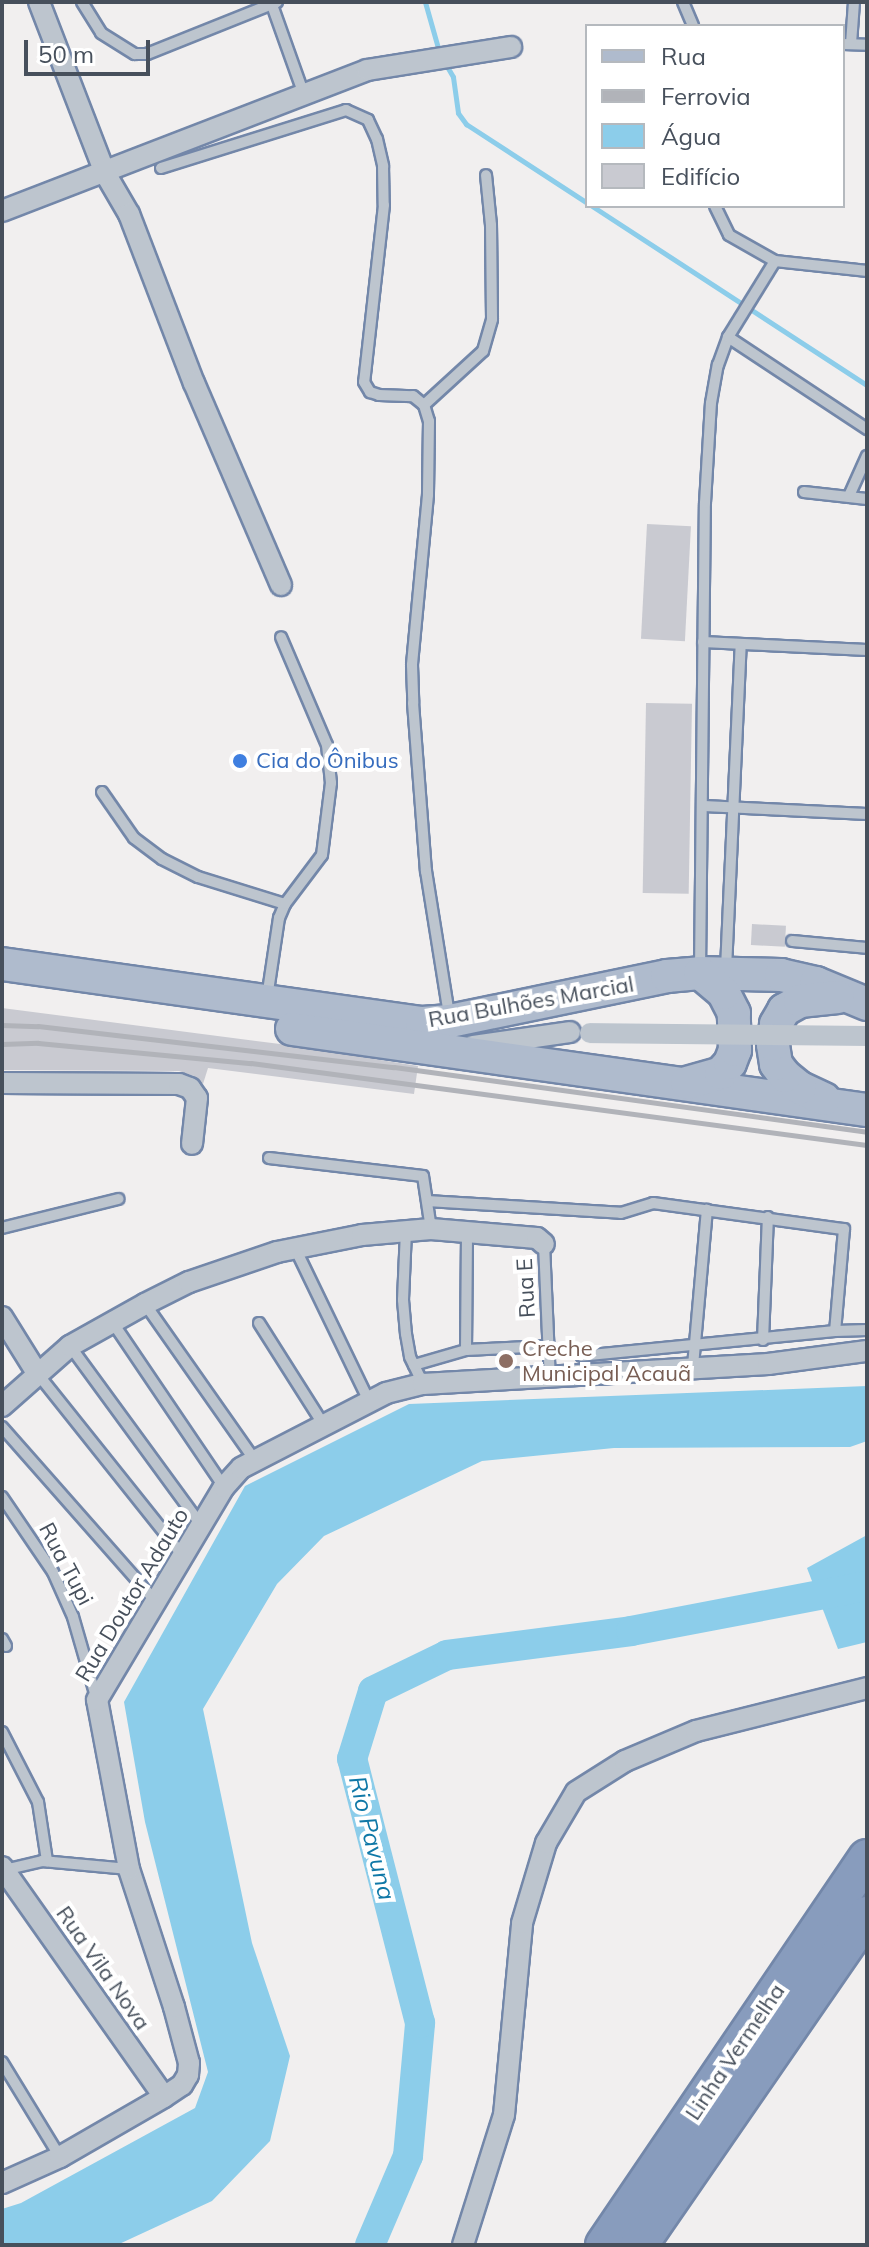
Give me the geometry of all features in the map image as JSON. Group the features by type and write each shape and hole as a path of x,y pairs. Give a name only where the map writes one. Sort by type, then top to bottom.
{"highway":[{"name":"Linha Vermelha","path":"604,2245 867,1858"},
{"name":"Linha Vermelha","path":"639,2245 867,1915"}],"main road":[{"name":"Rua Bulhões Marcial","path":"2,964 266,1004 304,1020 433,1051 857,1109"},
{"name":"Rua Bulhões Marcial","path":"2,986 58,990 215,1019 422,1023 464,1018 667,976 713,972 781,975 860,1000"},
{"path":"680,1085 721,1073 730,1063 735,1050 734,1013 713,972"},
{"path":"857,1109 800,1088 776,1064 773,1044 776,1024 784,1010 800,1001 860,1000"}],"street":[{"path":"39,2 105,173 129,214 194,383 281,585"},
{"path":"2,211 367,70 511,47"},
{"path":"464,1018 580,1032 867,1036"},
{"path":"433,1051 580,1032"},
{"path":"2,1083 179,1084 190,1088 197,1098 192,1144"},
{"path":"2,1406 70,1346 145,1304 194,1280 295,1248 431,1229 537,1238 544,1244"},
{"path":"2,1317 37,1373"},
{"name":"Rua Doutor Adauto","path":"2,2183 60,2157 164,2097 182,2085 188,2075 189,2063 129,1869 97,1700 224,1487 254,1459 369,1401 423,1384 768,1364 867,1351"},
{"path":"463,2245 504,2115 522,1923 546,1843 576,1792 625,1761 696,1731 867,1688"},
{"name":"Rua Vila Nova","path":"3,1868 164,2097"}],"lane":[{"path":"82,2 101,33 135,54 147,54 274,4 304,95"},
{"path":"683,2 692,24"},
{"path":"854,2 847,44 867,45"},
{"path":"161,168 346,110 368,120 383,166 384,205 364,382 370,392 413,396 424,405 429,421 428,495 412,665 413,703 426,871 464,1018"},
{"path":"424,405 483,351 492,319 491,225 486,175"},
{"path":"716,208 729,235 775,261 867,271"},
{"path":"713,972 704,806 703,642 711,403 718,365 733,325 775,261"},
{"path":"728,337 867,429"},
{"path":"849,496 867,456"},
{"path":"804,492 867,499"},
{"path":"266,1004 279,918 285,904 322,855 331,783 327,745 281,637"},
{"path":"703,642 867,650"},
{"path":"713,972 733,808 741,644"},
{"path":"102,792 134,838 162,859 198,877 285,904"},
{"path":"704,806 867,814"},
{"path":"792,941 867,948"},
{"path":"269,1158 421,1175 426,1179 431,1229"},
{"path":"2,1228 118,1199"},
{"path":"427,1201 621,1213 653,1203 844,1229 835,1331"},
{"path":"693,1366 707,1210"},
{"path":"763,1340 768,1217"},
{"path":"406,1231 403,1300 414,1365 423,1384"},
{"path":"466,1350 467,1231"},
{"name":"Rua E","path":"544,1244 550,1379"},
{"path":"295,1248 369,1401"},
{"path":"145,1304 254,1459"},
{"path":"113,1323 224,1487"},
{"path":"259,1323 323,1424"},
{"path":"581,1356 867,1330"},
{"path":"70,1346 201,1525"},
{"path":"414,1365 466,1350 548,1346"},
{"path":"37,1373 184,1557"},
{"path":"2,1427 157,1604"},
{"name":"Rua Tupi","path":"2,1497 53,1572 73,1617 97,1700"},
{"path":"2,1732 38,1802 47,1861"},
{"path":"3,1868 47,1861 129,1869"},
{"path":"2,2062 60,2157"}],"water":[{"path":"867,1386 867,1441 850,1447 614,1448 482,1461 324,1536 277,1584 203,1709 252,1943 290,2056 270,2141 212,2201 117,2245 2,2245 2,2209 21,2203 195,2108 208,2072 145,1822 124,1702 245,1486 409,1404"},
{"path":"867,1535 867,1642 838,1649 807,1568"}],"building":[{"path":"647,524 691,526 685,641 641,639"},
{"path":"646,703 692,704 689,894 643,893"},
{"path":"752,924 786,926 785,947 751,945"},
{"path":"2,1008 280,1044 418,1066 414,1094 208,1068 203,1084 194,1076 179,1071 2,1070"}],"waterway":[{"path":"425,2 440,55"},
{"path":"445,63 453,77 458,113 466,124 585,202"},
{"path":"595,208 867,385"},
{"name":"Rio Pavuna","path":"370,2245 408,2156 420,2023 352,1759 373,1691 447,1655 631,1631 867,1586"}],"railway":[{"path":"2,1025 38,1026 394,1067 867,1132"},
{"path":"2,1044 38,1043 251,1063 867,1145"}],"place":[{"name":"Cia do Ônibus","path":"240,761"},
{"name":"Creche Municipal Acauã","path":"506,1361"}]}
